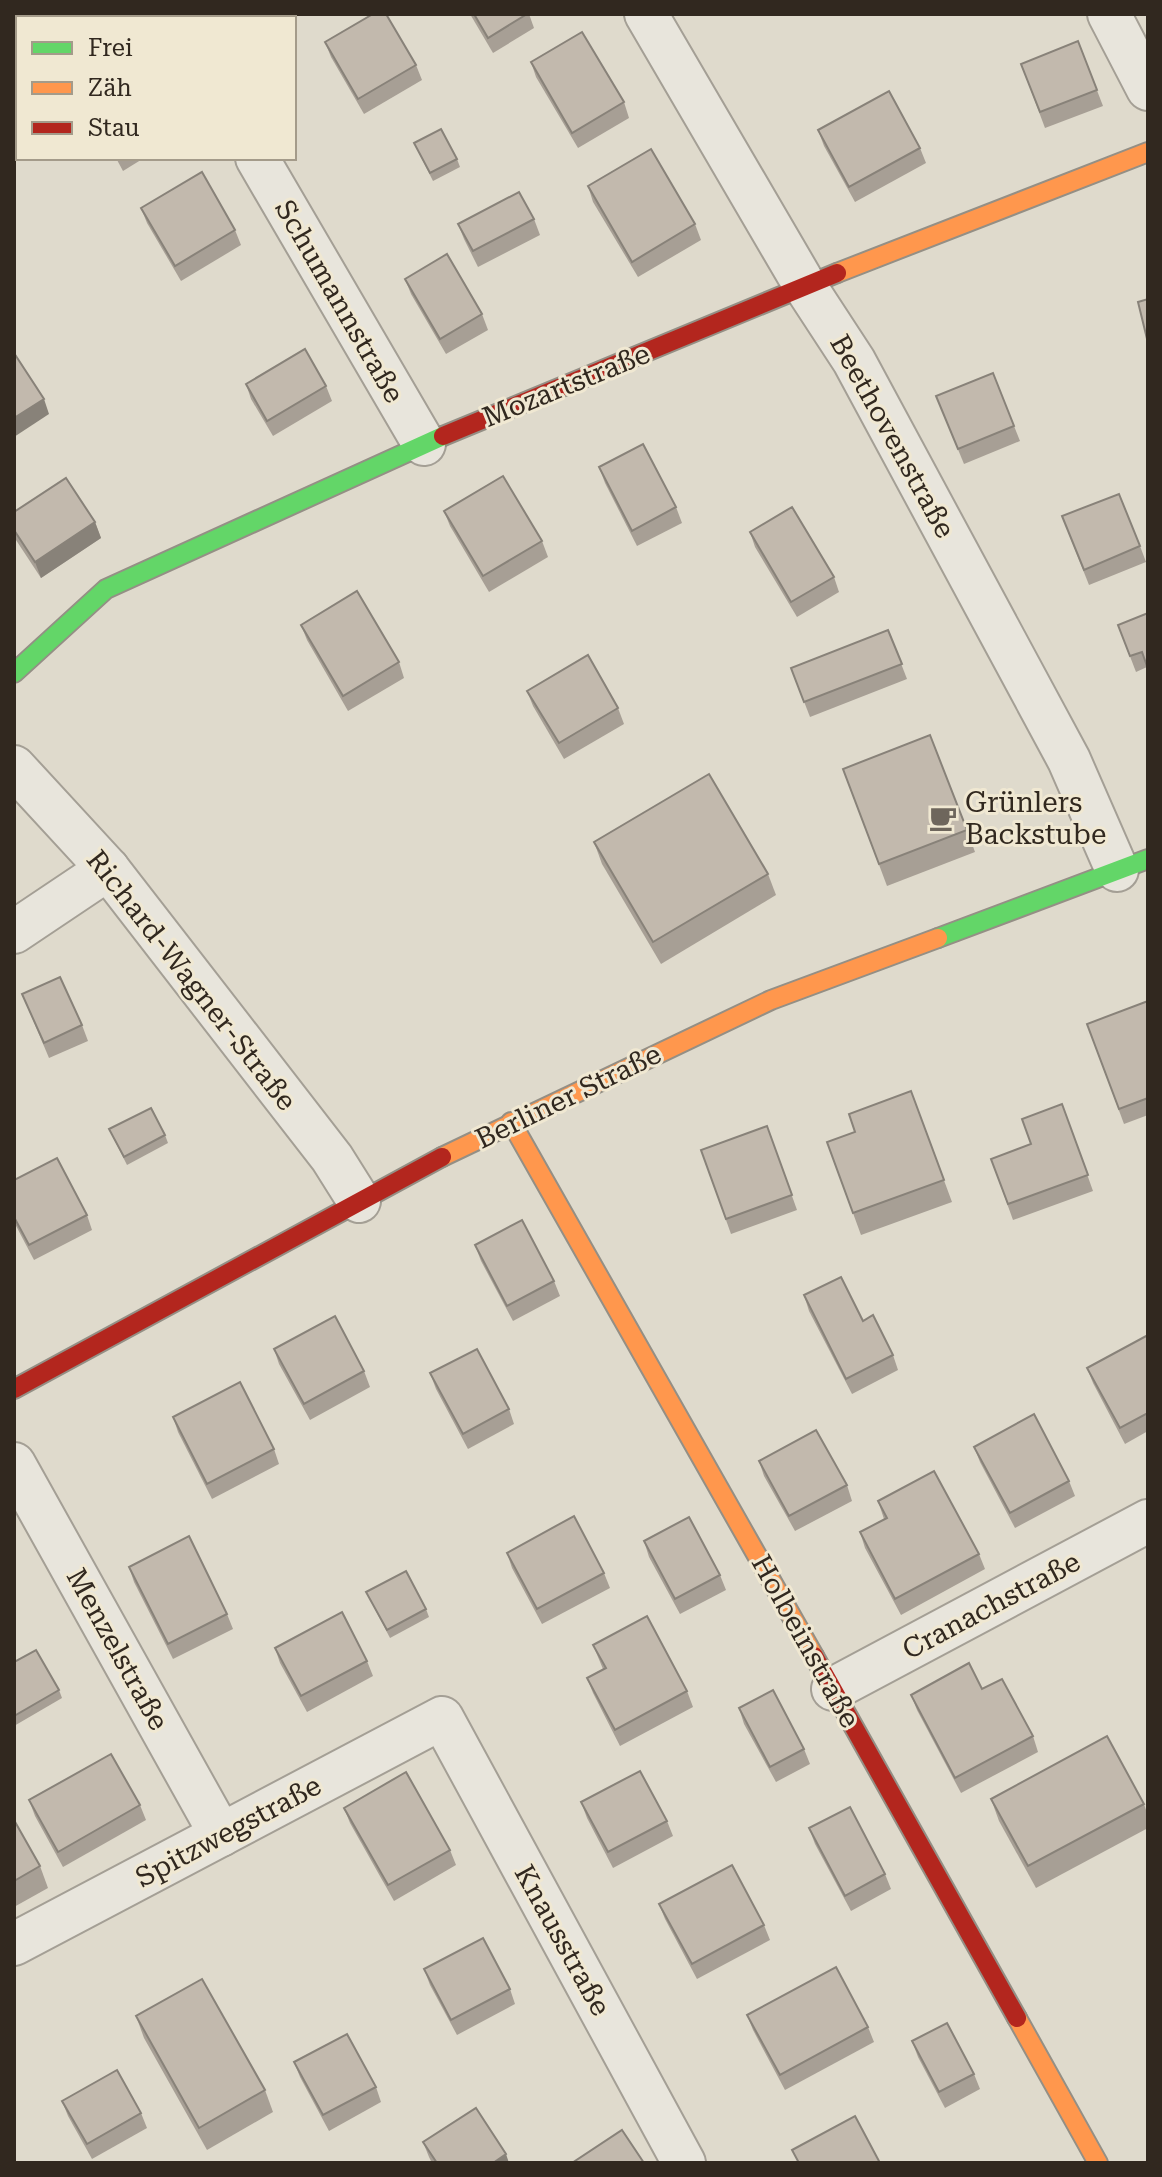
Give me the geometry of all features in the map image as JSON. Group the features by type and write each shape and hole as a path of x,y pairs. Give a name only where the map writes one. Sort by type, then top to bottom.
{"street":[{"name":"Beethovenstraße","path":"646,14 805,286 854,361 1069,760 1133,865"},
{"path":"1109,14 1148,89"},
{"name":"Mozartstraße","path":"14,673 106,589 424,444 805,286 1148,152"},
{"name":"Schumannstraße","path":"258,160 424,444"},
{"name":"Richard-Wagner-Straße","path":"14,767 108,869 332,1158 359,1201"},
{"name":"Berliner Straße","path":"14,1389 511,1122 771,1000 1133,865"},
{"path":"14,932 108,869"},
{"name":"Holbeinstraße","path":"511,1122 1098,2163"},
{"name":"Menzelstraße","path":"14,1464 221,1835"},
{"name":"Cranachstraße","path":"833,1689 1148,1521"},
{"name":"Spitzwegstraße","path":"14,1944 442,1718"},
{"name":"Knausstraße","path":"442,1718 684,2163"}],"building":[{"path":"24,14 82,14 78,16"},
{"path":"373,14 386,14 416,65 358,99 325,42"},
{"path":"474,14 527,14 488,38"},
{"path":"582,32 624,102 572,133 531,62"},
{"path":"1078,41 1097,90 1040,112 1021,64"},
{"path":"889,91 920,148 849,187 818,130"},
{"path":"441,129 457,159 430,173 414,143"},
{"path":"651,149 695,224 632,262 588,186"},
{"path":"202,172 235,230 175,266 141,208"},
{"path":"519,192 534,219 473,251 458,224"},
{"path":"447,254 482,314 440,339 405,279"},
{"path":"1148,299 1148,343 1138,302"},
{"path":"305,349 326,386 267,421 246,384"},
{"path":"14,353 44,399 14,418"},
{"path":"993,373 1014,426 958,449 936,396"},
{"path":"643,444 676,507 632,531 599,467"},
{"path":"503,476 542,541 483,576 444,511"},
{"path":"66,478 95,522 35,562 14,530 14,512"},
{"path":"1119,494 1140,546 1084,570 1062,516"},
{"path":"792,507 834,577 791,602 750,532"},
{"path":"357,591 399,662 343,696 301,625"},
{"path":"1148,613 1148,669 1142,652 1130,656 1118,625"},
{"path":"888,630 902,664 804,702 791,668"},
{"path":"588,655 618,708 559,743 527,691"},
{"path":"930,735 967,830 879,864 843,769"},
{"path":"709,774 768,874 653,942 594,842"},
{"path":"60,977 82,1025 44,1043 22,994"},
{"path":"1148,1001 1148,1098 1119,1109 1087,1024"},
{"path":"911,1091 944,1180 853,1213 827,1142 855,1132 849,1114"},
{"path":"1062,1104 1088,1175 1008,1204 991,1159 1031,1144 1022,1119"},
{"path":"151,1108 165,1135 124,1157 109,1129"},
{"path":"767,1126 792,1195 726,1219 701,1150"},
{"path":"57,1158 87,1215 29,1245 14,1217 14,1180"},
{"path":"522,1220 554,1281 507,1306 475,1245"},
{"path":"841,1277 863,1321 873,1315 893,1355 846,1379 804,1295"},
{"path":"335,1316 364,1371 304,1404 274,1349"},
{"path":"1148,1335 1148,1413 1120,1428 1087,1368"},
{"path":"477,1349 509,1409 463,1434 430,1373"},
{"path":"240,1382 274,1449 207,1484 173,1417"},
{"path":"1034,1414 1069,1481 1010,1513 974,1447"},
{"path":"816,1430 847,1485 789,1516 759,1461"},
{"path":"934,1471 979,1554 895,1599 860,1532 887,1518 878,1501"},
{"path":"574,1516 604,1573 537,1609 507,1553"},
{"path":"689,1517 720,1575 675,1599 644,1541"},
{"path":"189,1536 227,1614 168,1644 129,1567"},
{"path":"406,1571 426,1609 387,1630 366,1592"},
{"path":"342,1612 367,1661 301,1696 275,1648"},
{"path":"647,1616 687,1691 615,1730 587,1678 606,1668 593,1645"},
{"path":"36,1650 59,1690 14,1716 14,1662"},
{"path":"969,1663 982,1689 1002,1679 1033,1736 955,1778 911,1695"},
{"path":"773,1690 804,1749 770,1767 739,1708"},
{"path":"1107,1736 1144,1804 1028,1866 991,1799"},
{"path":"111,1754 140,1805 58,1852 29,1800"},
{"path":"640,1771 667,1821 608,1852 581,1802"},
{"path":"406,1772 450,1850 388,1885 344,1808"},
{"path":"850,1807 885,1874 845,1896 809,1828"},
{"path":"14,1820 40,1866 14,1881"},
{"path":"732,1865 764,1925 692,1964 659,1904"},
{"path":"483,1938 510,1989 451,2020 424,1969"},
{"path":"836,1967 868,2027 780,2075 747,2015"},
{"path":"202,1979 265,2090 199,2128 136,2016"},
{"path":"947,2023 974,2074 939,2092 912,2041"},
{"path":"347,2034 376,2087 323,2115 294,2062"},
{"path":"117,2070 141,2113 87,2144 62,2101"},
{"path":"476,2108 506,2154 493,2163 437,2163 423,2142"},
{"path":"855,2116 880,2163 799,2163 792,2150"},
{"path":"622,2130 644,2163 572,2163"}],"traffic: fast":[{"path":"14,673 106,589 443,436"},
{"path":"938,938 1148,859"}],"traffic: slow":[{"path":"837,273 1148,152"},
{"path":"442,1157 771,1000 938,938"},
{"path":"511,1122 814,1656"},
{"path":"1017,2018 1098,2163"}],"traffic: jam":[{"path":"443,436 837,273"},
{"path":"14,1389 442,1157"},
{"path":"814,1656 1017,2018"}],"place":[{"name":"Grünlers Backstube","path":"943,818"}]}
